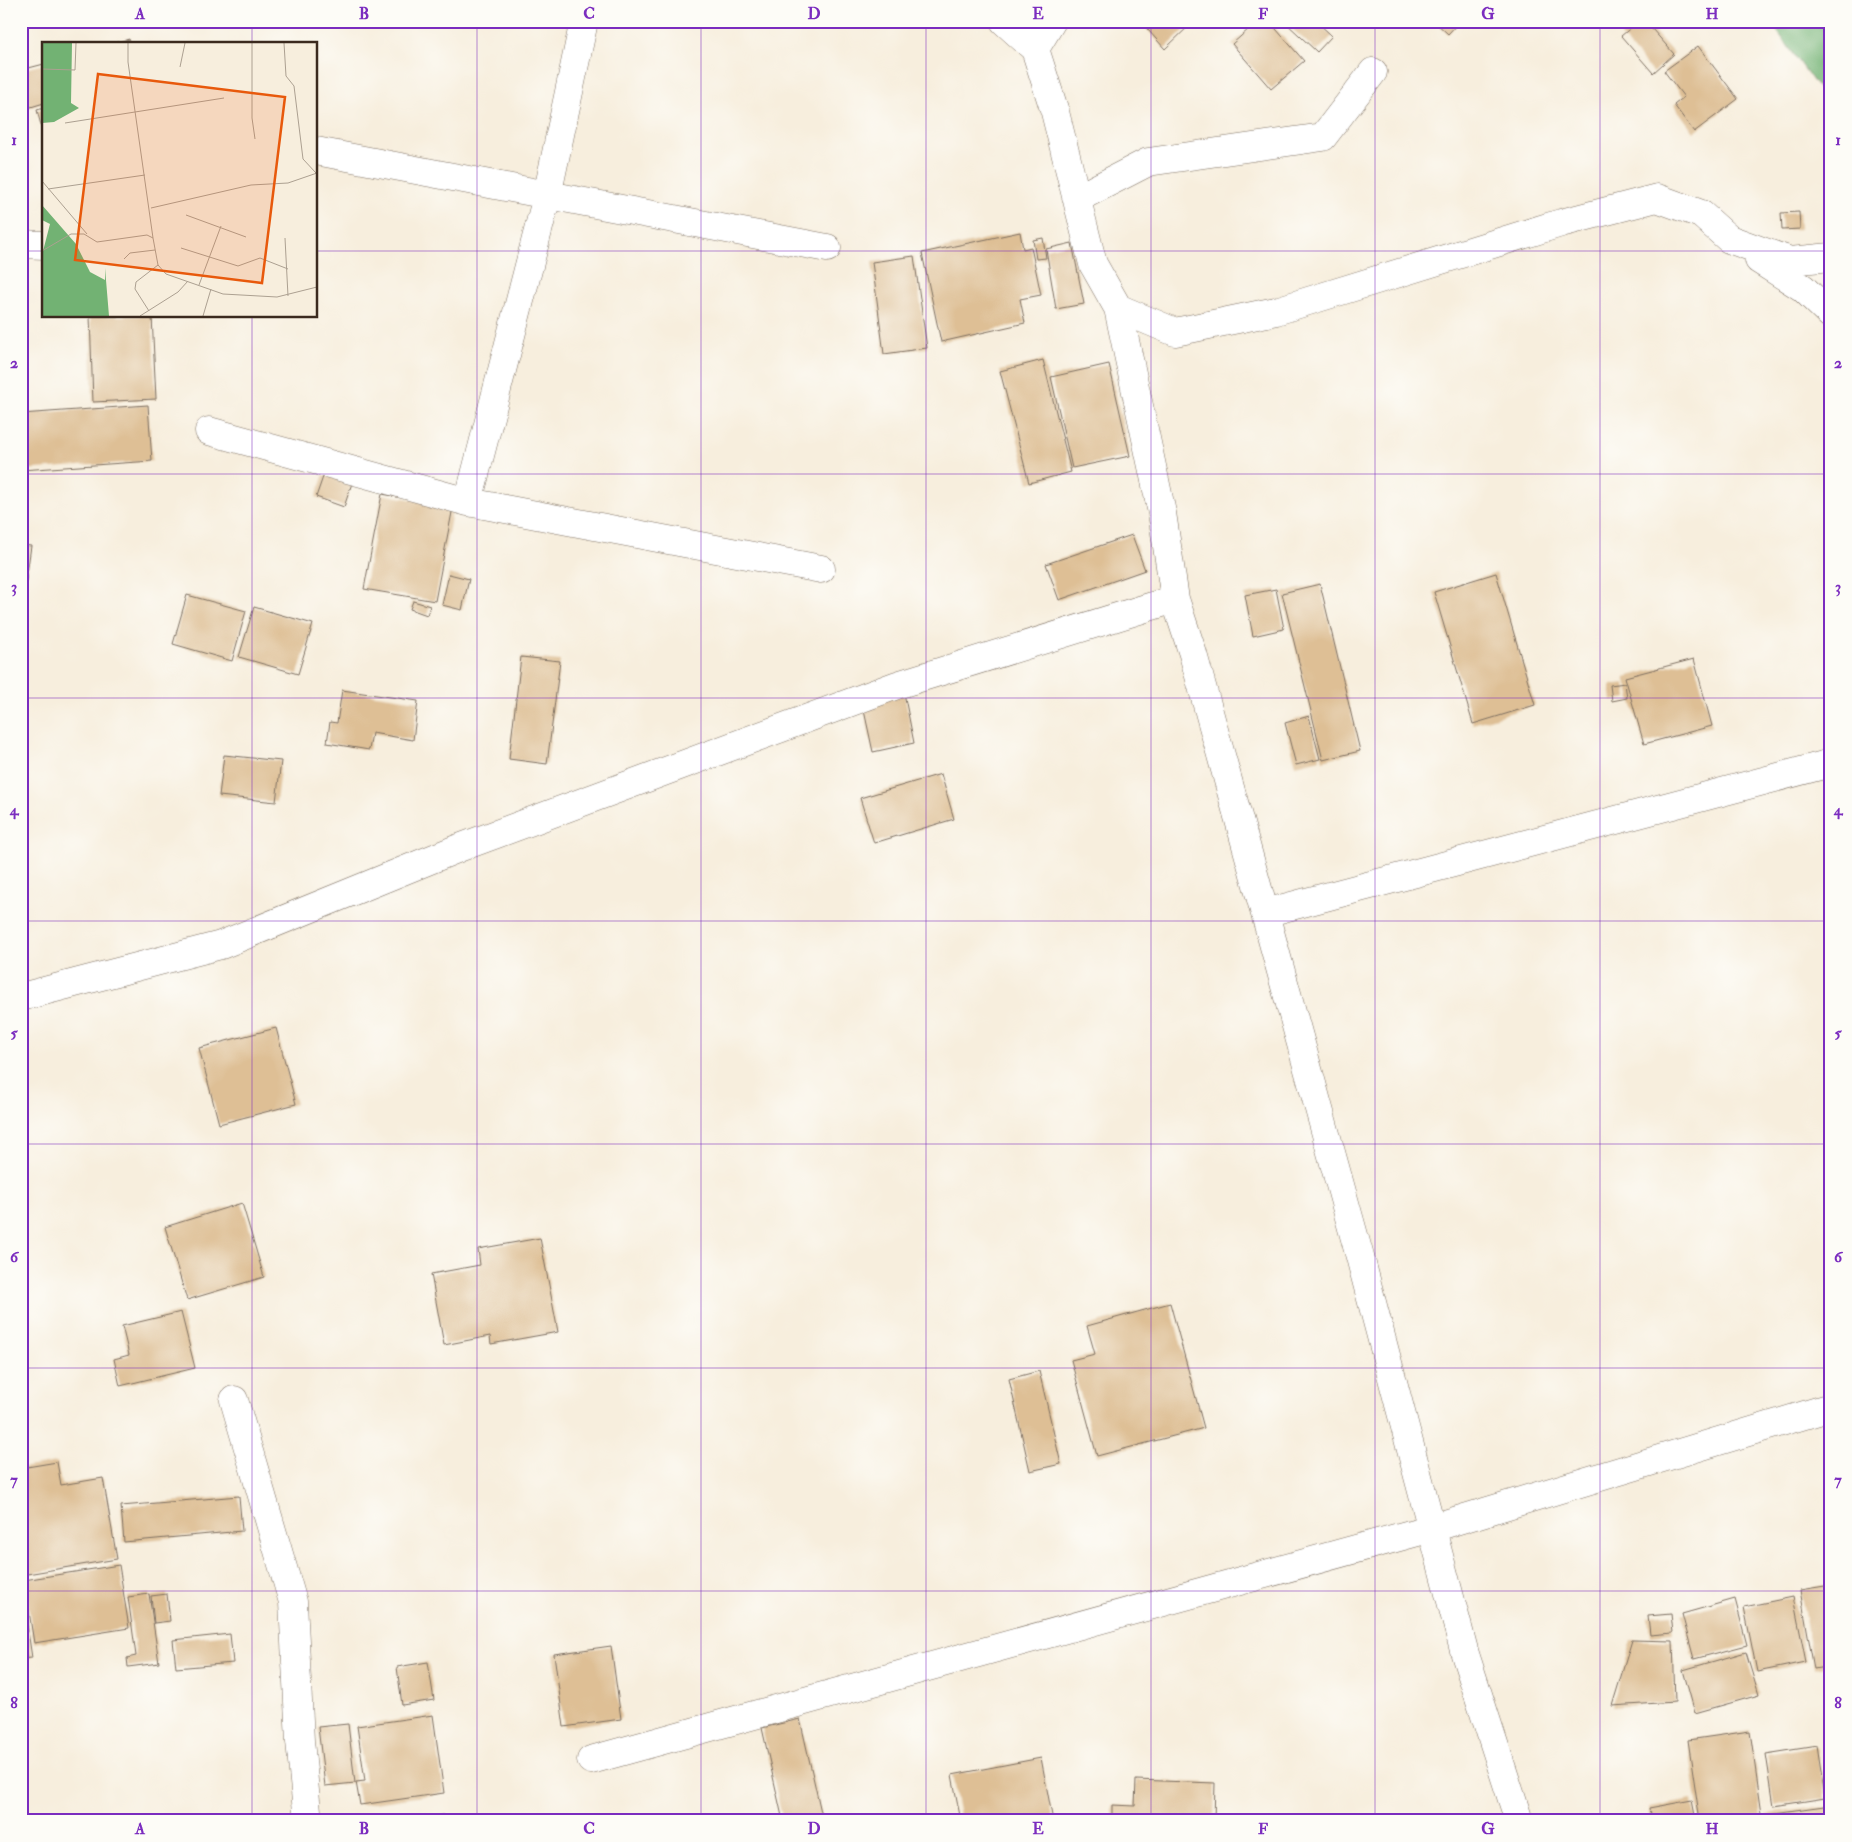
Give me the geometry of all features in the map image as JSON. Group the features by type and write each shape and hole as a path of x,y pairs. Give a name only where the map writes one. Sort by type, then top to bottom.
{"street":[{"path":"468,502 547,196 584,21"},
{"path":"1004,21 1035,49 1055,112 1093,264 1118,308 1162,513 1175,599 1196,663 1265,913 1465,1654 1520,1821"},
{"path":"1035,49 1052,21"},
{"path":"1078,198 1148,162 1323,137 1373,72"},
{"path":"318,150 547,196 827,248"},
{"path":"1118,308 1175,332 1276,311 1561,223 1657,198 1701,214 1729,240 1803,288 1831,315"},
{"path":"1729,240 1790,261 1831,257"},
{"path":"21,244 42,245"},
{"path":"209,431 468,502 820,569"},
{"path":"21,997 221,945 459,848 897,685 1175,599"},
{"path":"1265,913 1831,763"},
{"path":"234,1400 293,1602 300,1741 308,1821"},
{"path":"591,1760 1432,1528 1831,1407"}],"green space":[{"path":"1770,21 1831,21 1831,106"}],"building":[{"path":"1140,21 1194,21 1165,49"},
{"path":"1258,21 1269,21 1304,61 1271,89 1232,44"},
{"path":"1284,21 1316,21 1332,36 1317,52"},
{"path":"1434,21 1460,21 1448,34"},
{"path":"1639,21 1645,21 1674,54 1653,73 1621,36"},
{"path":"129,39 130,42 118,42"},
{"path":"1698,46 1738,99 1694,132 1674,105 1684,97 1664,71"},
{"path":"42,65 42,104 21,110 21,70"},
{"path":"42,109 42,129 37,110"},
{"path":"21,152 27,172 21,174"},
{"path":"1799,212 1800,229 1782,230 1781,213"},
{"path":"1020,232 1023,249 1031,247 1041,295 1020,299 1025,323 941,342 922,253"},
{"path":"1043,238 1046,258 1036,259 1033,240"},
{"path":"1072,243 1084,304 1056,309 1046,249"},
{"path":"914,256 927,348 884,354 872,262"},
{"path":"90,318 152,318 156,399 93,402"},
{"path":"1043,360 1071,472 1029,483 1000,371"},
{"path":"1109,364 1130,456 1072,468 1051,377"},
{"path":"148,405 152,461 21,470 21,414"},
{"path":"324,474 352,483 344,507 316,497"},
{"path":"382,494 453,507 435,601 364,589"},
{"path":"1132,535 1145,570 1059,600 1046,564"},
{"path":"21,545 31,546 26,581 21,581"},
{"path":"1496,573 1535,705 1473,724 1434,592"},
{"path":"449,574 469,579 462,610 442,605"},
{"path":"1320,584 1360,751 1323,760 1282,593"},
{"path":"1276,589 1284,629 1253,636 1245,595"},
{"path":"187,595 246,611 232,661 173,644"},
{"path":"413,601 430,606 427,615 410,609"},
{"path":"254,607 313,624 298,674 239,657"},
{"path":"521,657 560,661 547,764 509,759"},
{"path":"1694,659 1712,726 1644,744 1625,677"},
{"path":"1625,683 1627,698 1612,701 1610,685"},
{"path":"342,690 418,701 413,740 372,733 369,750 327,743 330,722 337,723"},
{"path":"904,693 914,743 873,752 862,701"},
{"path":"1309,716 1320,759 1296,765 1285,723"},
{"path":"224,755 281,761 276,802 219,796"},
{"path":"941,774 954,819 874,843 860,798"},
{"path":"276,1028 296,1104 219,1124 199,1048"},
{"path":"242,1203 264,1277 187,1300 165,1227"},
{"path":"540,1238 558,1332 491,1344 490,1336 444,1345 431,1274 480,1265 478,1249"},
{"path":"1170,1303 1204,1428 1097,1456 1071,1360 1095,1354 1087,1326"},
{"path":"181,1312 195,1368 120,1386 114,1359 129,1355 122,1326"},
{"path":"1039,1371 1061,1464 1030,1471 1009,1379"},
{"path":"57,1462 61,1485 103,1478 117,1559 21,1575 21,1468"},
{"path":"239,1496 242,1531 124,1542 121,1506"},
{"path":"119,1565 129,1628 34,1643 24,1580"},
{"path":"21,1583 32,1658 21,1659"},
{"path":"1831,1585 1831,1666 1814,1669 1800,1590"},
{"path":"149,1594 159,1663 128,1667 127,1658 136,1656 128,1597"},
{"path":"167,1594 170,1621 154,1623 151,1596"},
{"path":"1793,1597 1806,1662 1757,1672 1744,1607"},
{"path":"1735,1599 1747,1645 1694,1659 1682,1614"},
{"path":"1671,1614 1673,1633 1650,1635 1648,1616"},
{"path":"230,1634 233,1663 176,1668 173,1640"},
{"path":"1632,1640 1673,1641 1675,1702 1612,1706"},
{"path":"611,1646 621,1719 564,1727 554,1654"},
{"path":"1746,1652 1759,1695 1695,1713 1683,1670"},
{"path":"428,1662 434,1700 402,1705 397,1667"},
{"path":"433,1715 444,1793 360,1805 356,1782 365,1781 357,1726"},
{"path":"800,1719 823,1821 783,1821 762,1728"},
{"path":"348,1724 355,1783 325,1786 318,1727"},
{"path":"1750,1731 1763,1821 1700,1821 1688,1740"},
{"path":"1817,1746 1825,1798 1774,1806 1766,1754"},
{"path":"1041,1758 1053,1821 961,1821 952,1775"},
{"path":"1136,1780 1215,1783 1214,1821 1112,1821 1112,1805 1135,1806"},
{"path":"1692,1800 1696,1821 1651,1821 1649,1808"},
{"path":"1831,1805 1831,1821 1767,1821 1767,1814"},
{"path":"443,1815 444,1821 401,1820"}]}
